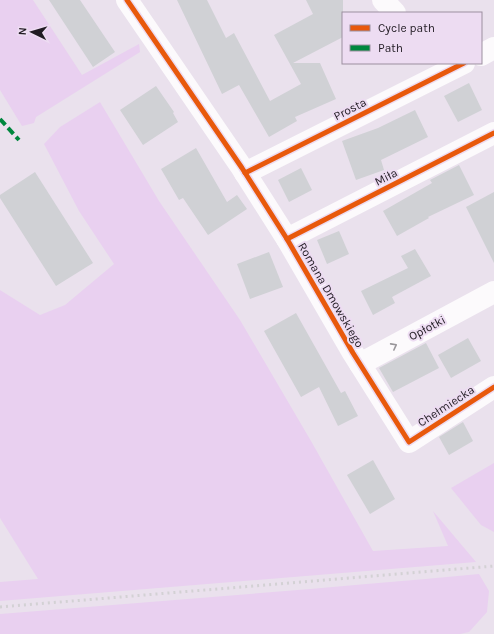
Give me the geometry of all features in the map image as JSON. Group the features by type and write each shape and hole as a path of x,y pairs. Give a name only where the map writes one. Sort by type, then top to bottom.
{"street":[{"name":"Romana Dmowskiego","path":"127,0 245,173 287,239 360,364 409,442"},
{"path":"383,0 394,12"},
{"path":"482,54 494,48"},
{"name":"Prosta","path":"245,173 454,65"},
{"name":"Miła","path":"287,239 494,133"},
{"name":"Opłotki","path":"360,364 494,292"},
{"name":"Chełmiecka","path":"409,442 494,387"}],"shaded area":[{"path":"0,0 33,0 82,75 139,44 140,52 36,117 34,123 22,126 0,90"},
{"path":"100,102 159,201 240,320 373,551 448,546 433,511 476,562 0,601 0,582 38,579 0,518 0,290 40,315 65,305 114,264 79,211 44,144 60,127"},
{"path":"494,463 494,532 481,525 451,488"},
{"path":"479,574 489,591 487,612 469,632 460,634 0,634 0,614"}],"building":[{"path":"49,0 80,0 115,52 93,67"},
{"path":"177,0 207,0 226,38 234,33 270,101 301,84 274,35 313,14 306,0 343,0 342,38 293,63 320,63 336,99 295,117 297,121 269,137 239,85 222,94"},
{"path":"469,83 482,110 458,122 444,96"},
{"path":"156,86 174,112 173,113 178,122 143,145 120,110"},
{"path":"415,110 428,137 381,160 384,170 356,180 342,141 378,128"},
{"path":"196,148 227,202 237,195 247,209 208,235 183,198 179,200 161,169"},
{"path":"459,165 474,195 428,217 429,218 397,236 383,211 432,183 430,180"},
{"path":"301,168 312,190 289,202 278,180"},
{"path":"35,172 93,263 56,286 0,198 0,195"},
{"path":"494,192 494,263 466,207"},
{"path":"339,231 349,254 327,264 317,240"},
{"path":"415,249 431,276 392,297 395,303 373,315 361,291 408,268 401,256"},
{"path":"269,252 283,287 250,299 237,264"},
{"path":"296,313 341,393 345,391 358,416 338,426 319,387 301,397 264,331"},
{"path":"468,338 481,361 451,378 438,355"},
{"path":"426,343 439,368 393,392 379,368"},
{"path":"463,422 473,441 449,455 439,437"},
{"path":"373,460 395,499 370,514 347,475"}],"railway":[{"path":"0,607 494,566"}],"marked path":[{"path":"0,119 19,140"}],"cycle path":[{"path":"127,0 242,168 287,239 353,353 409,442 494,387"},
{"path":"245,173 462,64"},
{"path":"287,239 494,133"}]}
